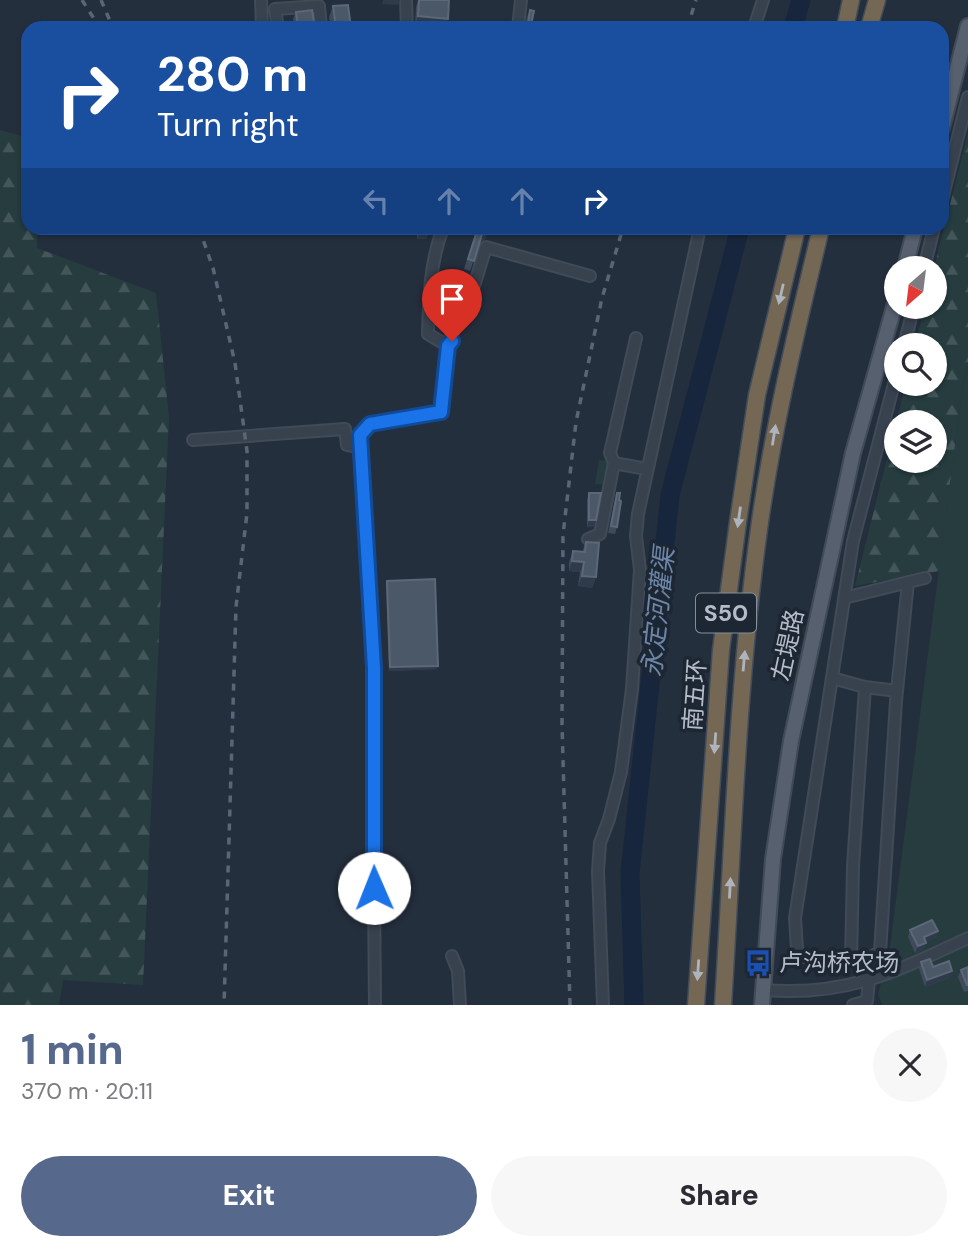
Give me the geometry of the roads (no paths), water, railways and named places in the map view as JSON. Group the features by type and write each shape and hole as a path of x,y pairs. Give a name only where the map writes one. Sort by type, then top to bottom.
{"highway":[{"path":"846,21 851,0"},
{"path":"871,21 877,0"},
{"name":"南五环","path":"696,1005 721,650 757,396 795,235"},
{"name":"南五环","path":"723,1005 744,659 759,528 780,401 819,235"}],"main road":[{"path":"949,101 968,26"},
{"path":"908,256 913,235"},
{"name":"左堤路","path":"762,998 773,859 791,741 850,465 891,319"}],"street":[{"path":"261,0 262,21"},
{"path":"406,0 407,21"},
{"path":"519,21 521,0"},
{"path":"756,21 763,0"},
{"path":"277,21 275,9 321,3 321,21"},
{"path":"949,172 968,97"},
{"path":"440,235 435,250 429,293 428,334 448,346"},
{"path":"603,1005 598,871 600,843 621,772 632,689 640,570 636,536 638,514 698,235"},
{"path":"927,256 932,235"},
{"path":"375,1005 380,945 373,777 374,668 360,435 370,424 441,412 448,346 470,286 474,286 486,247 590,276"},
{"path":"588,539 600,534 614,463 610,453 636,338"},
{"path":"891,396 853,541 844,598 795,918 797,949 803,957 855,962 880,952 897,691 908,582"},
{"path":"193,440 345,429 347,445 360,447"},
{"path":"614,463 647,470"},
{"path":"844,598 925,578"},
{"path":"832,678 865,687 897,691"},
{"path":"853,1005 867,1001 869,981 855,962 853,866 865,687"},
{"path":"762,998 783,992 830,990 869,981 968,938"},
{"path":"452,956 458,971 460,1005"}],"waterway":[{"name":"永定河灌渠","path":"795,21 801,0"},
{"name":"永定河灌渠","path":"634,1005 630,873 670,495 738,235"}],"railway":[{"path":"82,0 96,21"},
{"path":"101,0 110,21"},
{"path":"689,21 696,0"},
{"path":"201,235 213,268 235,363 247,451 247,513 236,607 224,1005"},
{"path":"570,1005 562,724 563,535 576,422 602,298 621,235"}],"place":[{"name":"卢沟桥农场","path":"758,963"}]}
